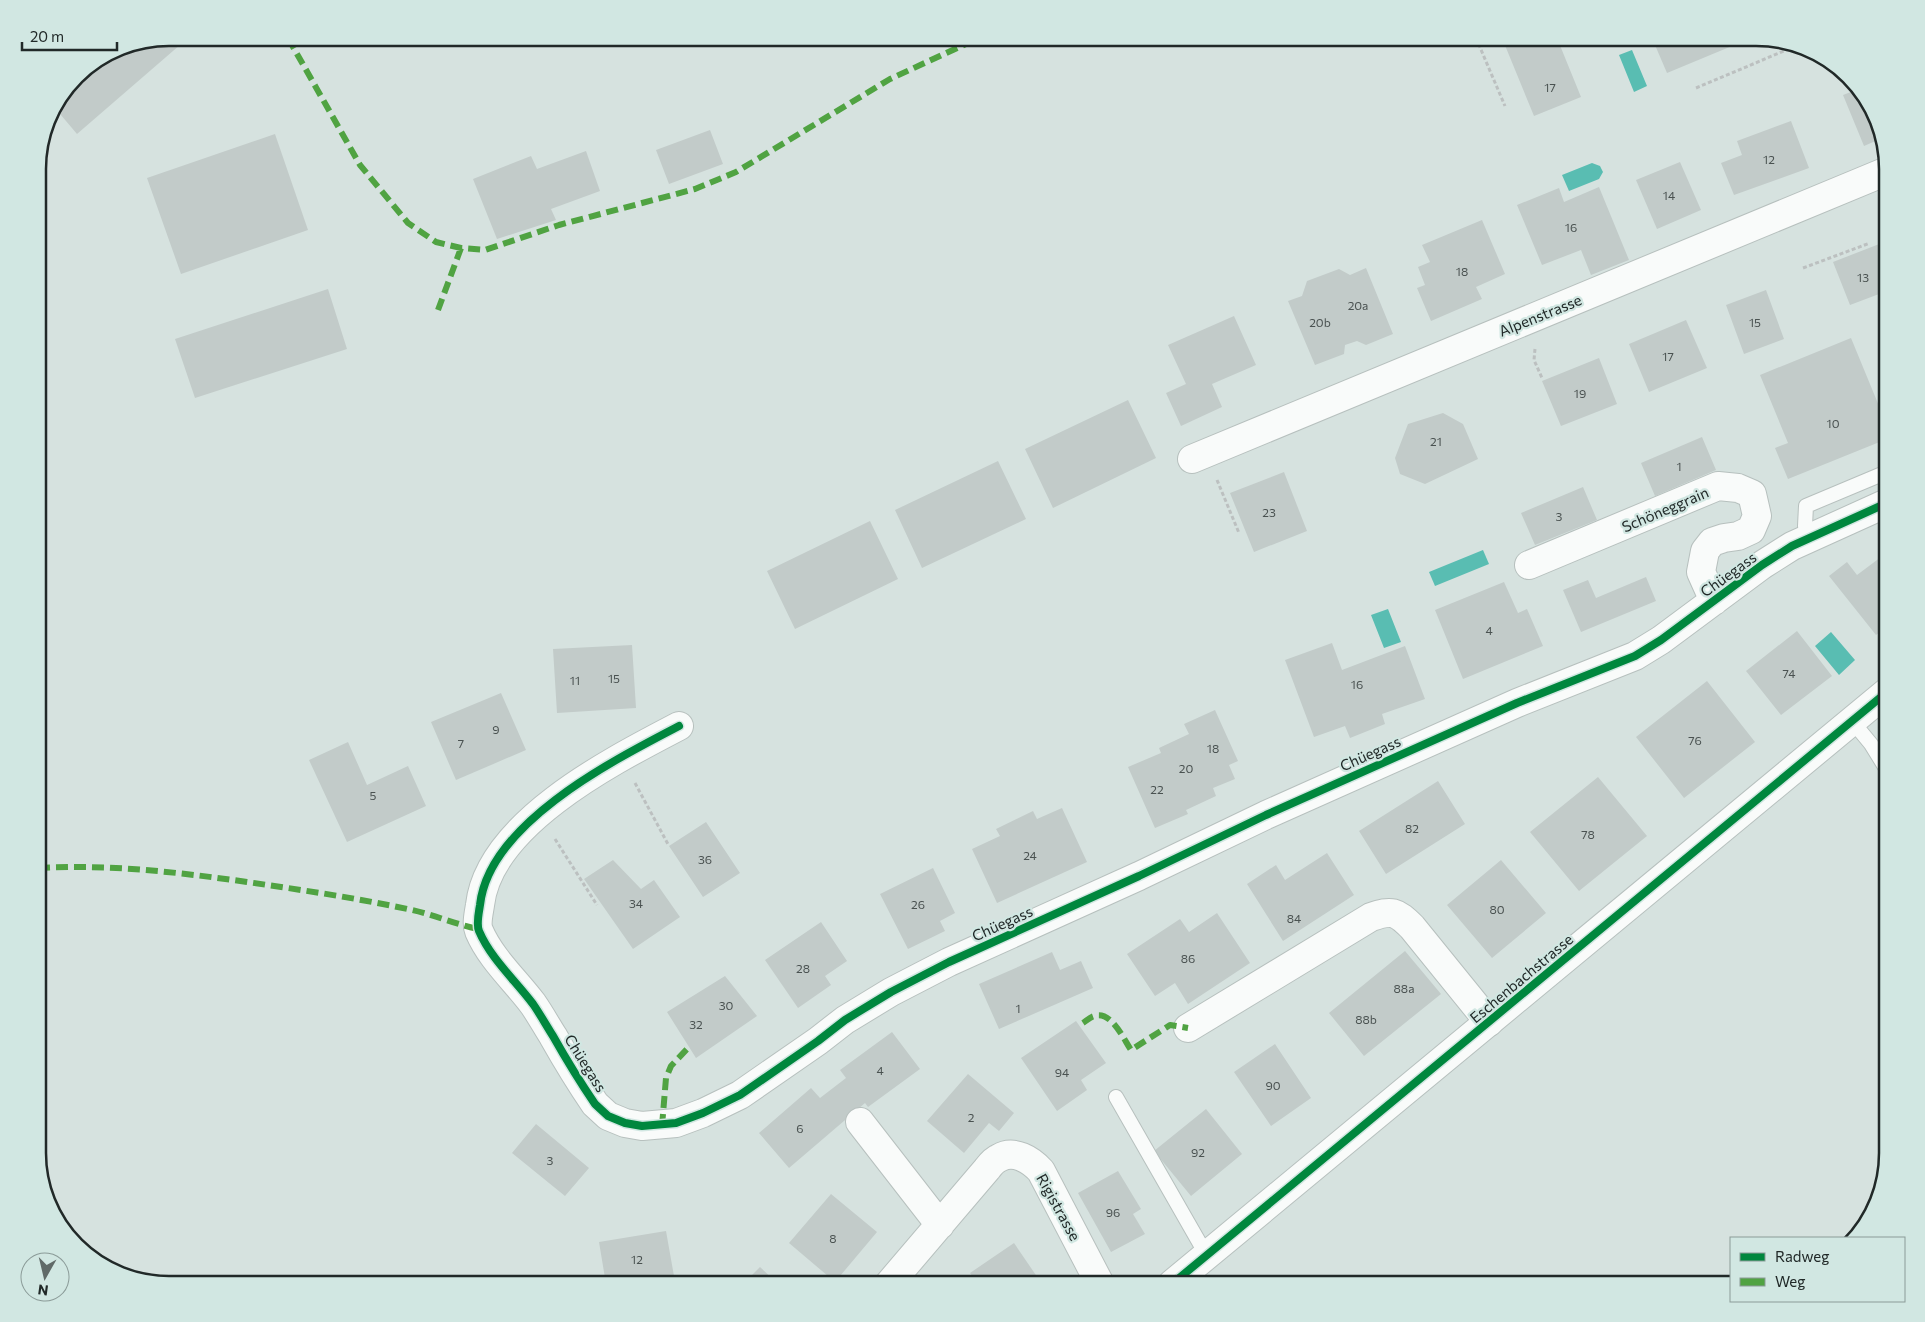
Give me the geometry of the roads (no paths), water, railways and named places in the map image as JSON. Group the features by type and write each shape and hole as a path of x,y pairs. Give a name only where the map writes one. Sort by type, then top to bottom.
{"street":[{"name":"Alpenstrasse","path":"1203,466 1879,175"},
{"name":"Schöneggrain","path":"1529,565 1718,486 1738,488 1752,494 1757,516 1751,530 1738,536 1712,542 1704,552 1700,572 1714,601"},
{"name":"Chüegass","path":"679,726 620,756 568,791 538,813 509,842 492,868 481,897 478,929 497,961 534,1005 595,1104 608,1116 625,1123 642,1126 676,1123 703,1113 740,1095 845,1020 891,992 949,962 1139,876 1266,815 1517,703 1635,656 1661,640 1769,560 1792,546 1879,508"},
{"name":"Eschenbachstrasse","path":"1182,1276 1879,700"},
{"name":"Eschenbachstrasse","path":"1188,1028 1371,917 1388,912 1400,915 1412,927 1488,1022"},
{"path":"860,1122 940,1225"},
{"name":"Rigistrasse","path":"896,1276 987,1169 999,1158 1007,1155 1022,1156 1041,1171 1096,1276"}],"lane":[{"path":"1810,537 1804,526 1806,506 1879,476"},
{"path":"1852,722 1879,756"},
{"path":"1116,1097 1206,1256"}],"water":[{"path":"1632,50 1647,86 1634,92 1619,55"},
{"path":"1592,163 1600,166 1603,172 1599,179 1569,191 1562,175"},
{"path":"1483,550 1489,564 1435,586 1429,572"},
{"path":"1388,609 1401,642 1384,648 1371,615"},
{"path":"1831,632 1855,660 1839,675 1815,646"}]}
